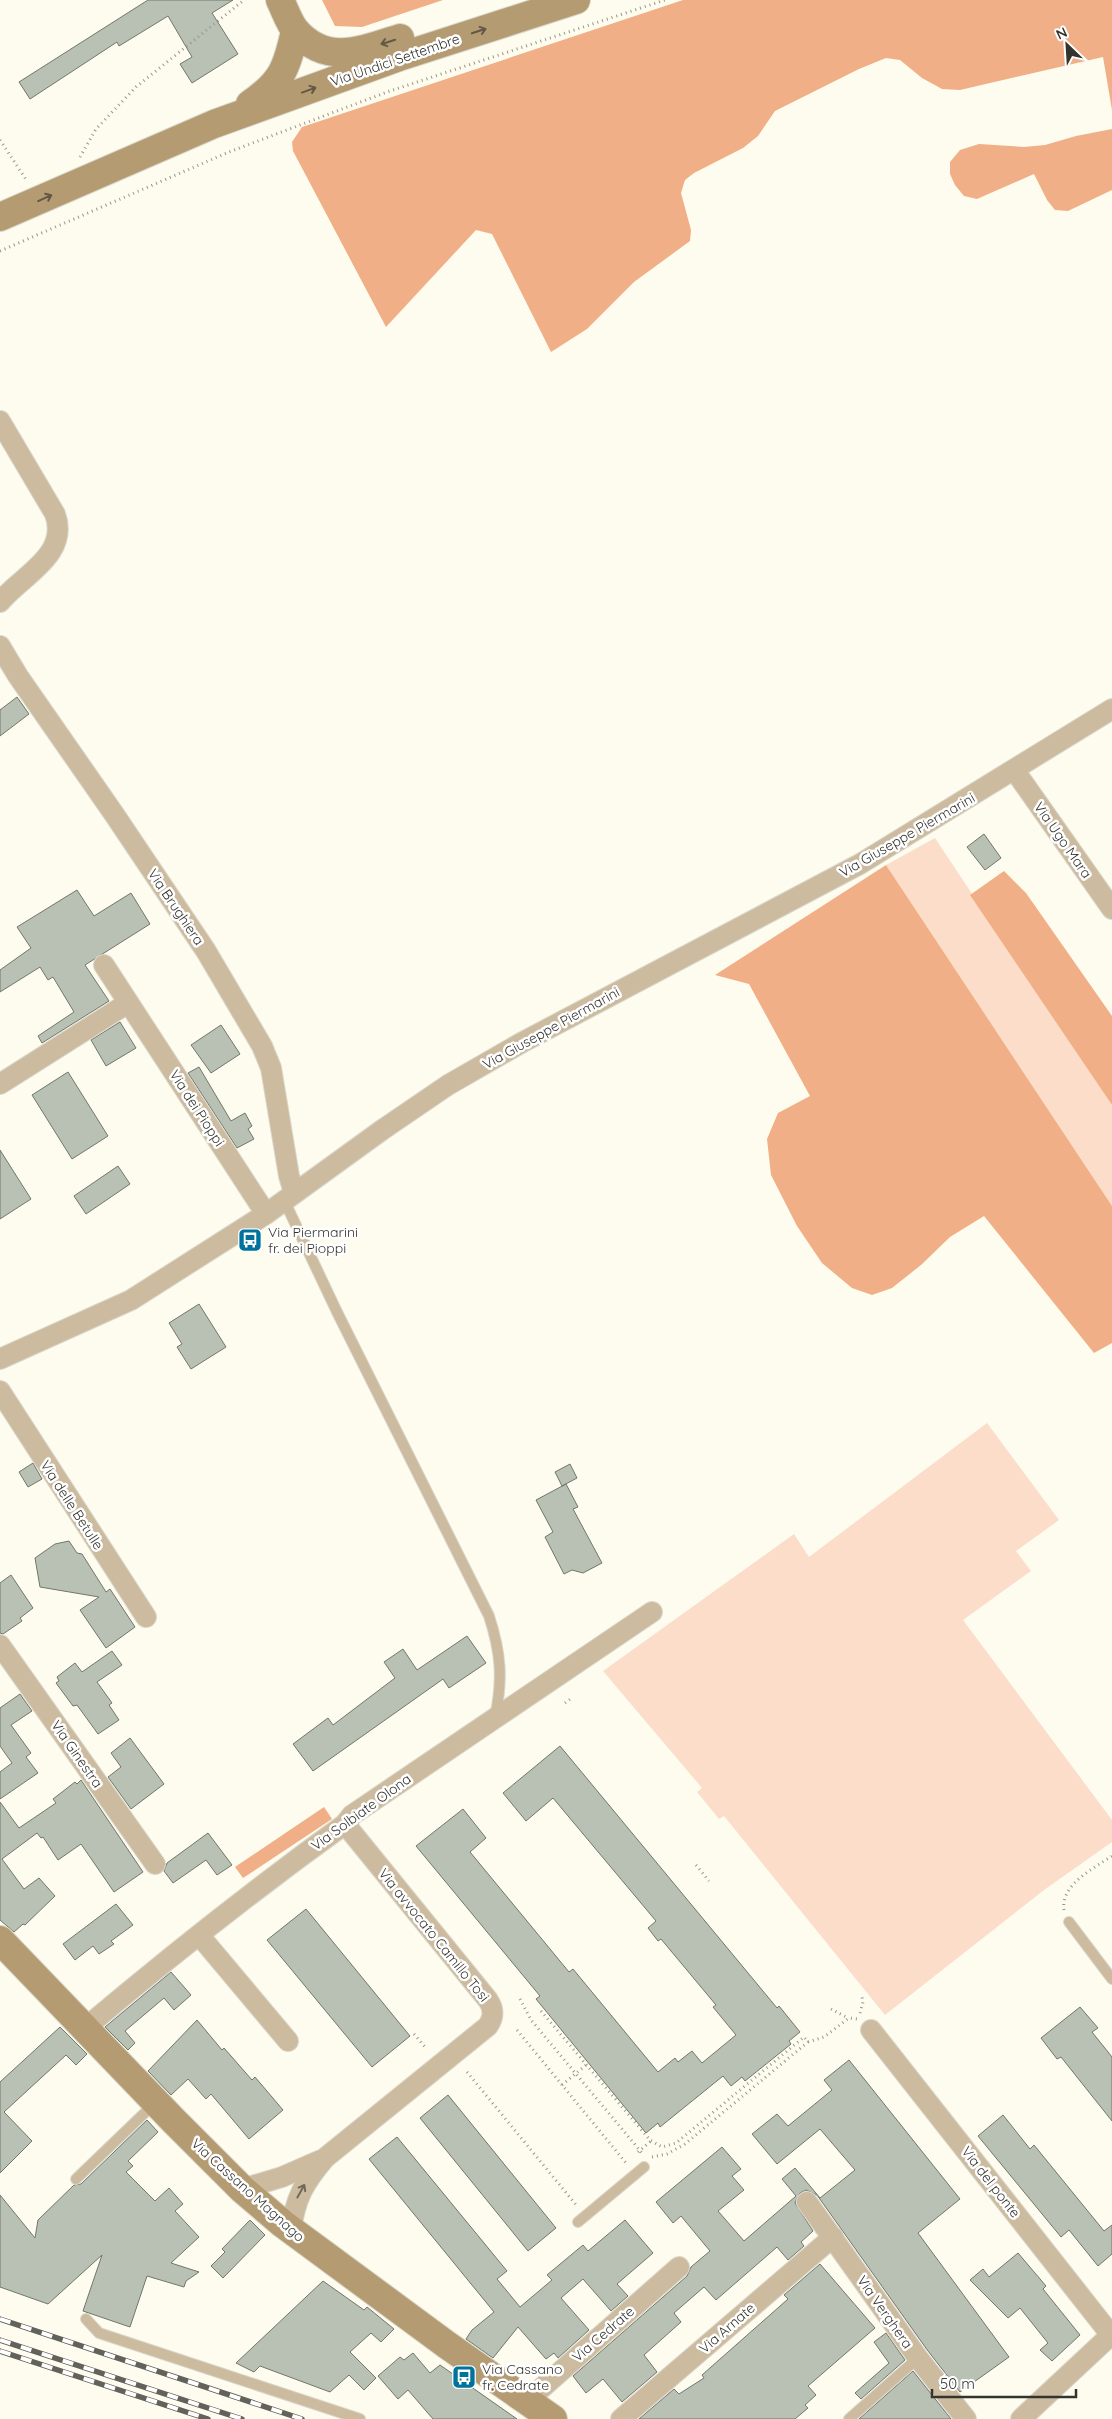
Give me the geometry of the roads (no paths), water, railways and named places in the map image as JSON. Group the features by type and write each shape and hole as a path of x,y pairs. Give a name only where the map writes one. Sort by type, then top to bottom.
{"street":[{"name":"Via Undici Settembre","path":"280,0 295,30 315,48 330,53 341,53 375,46 518,0"},
{"name":"Via Undici Settembre","path":"0,217 214,124 399,57 576,0"},
{"name":"Via Undici Settembre","path":"214,124 250,104 274,86 286,68 295,30"},
{"path":"0,421 55,514 59,525 55,544 44,560 0,602"},
{"name":"Via Brughiera","path":"0,646 18,676 206,951 262,1046 271,1068 289,1176 289,1197"},
{"name":"Via Giuseppe Piermarini","path":"0,1360 131,1300 266,1214 414,1107 486,1063 860,864 1015,771 1112,709"},
{"name":"Via Ugo Mara","path":"1015,771 1112,909"},
{"name":"Via dei Pioppi","path":"104,965 266,1214"},
{"path":"0,1084 128,1003"},
{"name":"Via delle Betulle","path":"0,1391 146,1617"},
{"name":"Via Solbiate Olona","path":"84,2029 282,1869 345,1824 352,1815 652,1612"},
{"name":"Via Ginestra","path":"0,1645 155,1864"},
{"name":"Via avvocato Camillo Tosi","path":"291,2231 297,2198 307,2181 325,2158 488,2026 492,2017 492,2009 488,2000 345,1824"},
{"path":"198,1935 288,2041"},
{"name":"Via Cassano Magnago","path":"0,1940 155,2103 242,2189 291,2231 553,2419"},
{"name":"Via del ponte","path":"865,2024 1112,2335 1022,2419"},
{"name":"Via avvocato Camillo Tosi","path":"242,2189 289,2175 325,2158"},
{"name":"Via Verghera","path":"807,2202 918,2358 966,2419"},
{"name":"Via Arnate","path":"621,2419 833,2236"},
{"name":"Via Cedrate","path":"527,2401 679,2267"}],"lane":[{"path":"289,1197 337,1312 489,1616 499,1654 501,1675 494,1719"},
{"path":"1069,1922 1112,1978"},
{"path":"76,2179 155,2103"},
{"path":"582,2219 644,2167"},
{"path":"86,2319 94,2330 107,2336 360,2419"},
{"path":"849,2419 918,2358"}],"railway":[{"path":"0,2319 302,2419"},
{"path":"0,2340 242,2419"},
{"path":"0,2351 208,2419"}],"place":[{"name":"Via Piermarini fr. dei Pioppi","path":"250,1240"},
{"name":"Via Cassano fr. Cedrate","path":"464,2377"}]}
